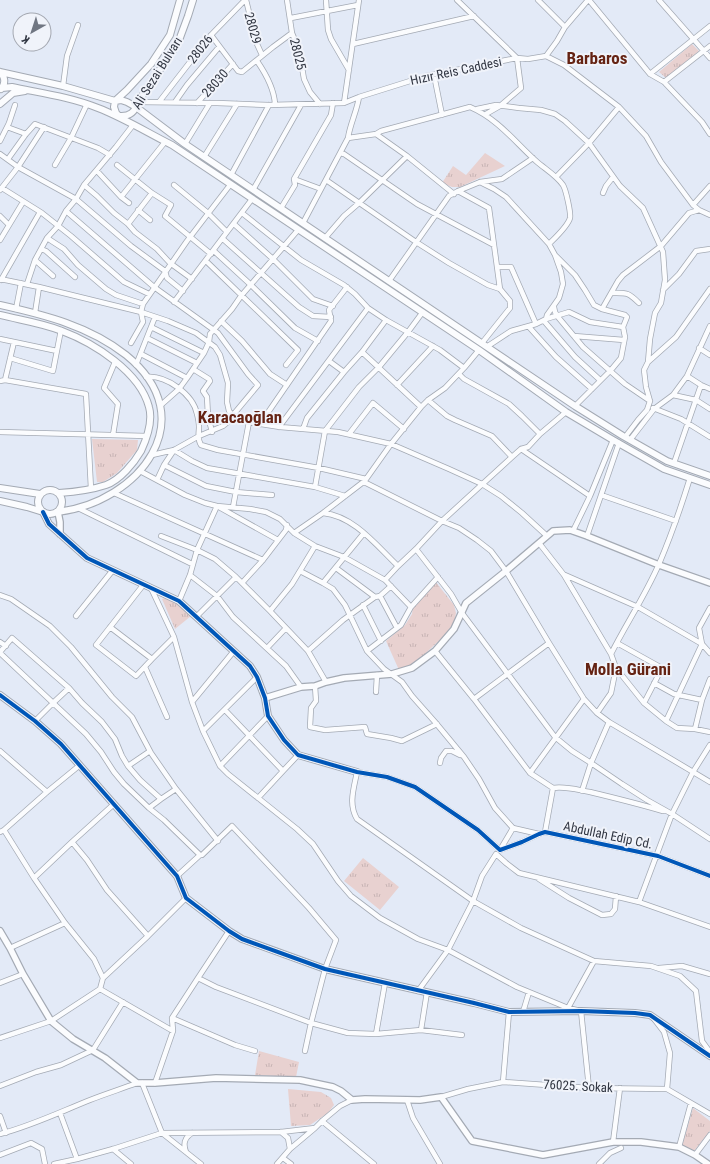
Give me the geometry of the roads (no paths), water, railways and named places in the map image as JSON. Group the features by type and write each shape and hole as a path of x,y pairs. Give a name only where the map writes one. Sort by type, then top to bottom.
{"main road":[{"name":"Ali Sezai Bulvarı","path":"180,0 170,35 151,64 115,101 114,107 119,116 126,117 132,113 178,43 193,0"},
{"path":"0,72 63,86 115,101 121,100 137,104 184,144 485,344 575,406 668,461 710,476"},
{"path":"0,72 4,78 1,89"},
{"path":"1,89 12,87 70,98 119,116 172,146 479,350 566,412 664,468 710,485"},
{"path":"0,104 13,93 32,91"},
{"path":"0,305 46,316 76,326 100,337 126,355 152,384 161,405 162,420 159,437 152,455 140,471 114,493 78,508 50,514 0,501"},
{"path":"0,315 61,330 87,343 115,362 125,370 145,396 149,408 150,424 147,436 138,456 125,472 108,484 91,489 59,493 47,490 40,494 0,488"},
{"path":"58,512 62,505 59,493"},
{"path":"40,494 38,498 38,506 43,512"}],"street":[{"name":"28026","path":"160,102 211,35 245,0"},
{"name":"28029","path":"245,0 257,44 262,55"},
{"name":"28025","path":"287,0 291,18 292,33 299,50 304,79 310,92 320,104"},
{"path":"326,0 330,39 349,70"},
{"path":"457,0 517,58 521,88 500,106 486,114"},
{"path":"538,0 565,27"},
{"path":"710,134 702,122 664,82 650,74 589,0 565,27 546,56 564,65 619,108 646,136 662,162 693,205 699,210 710,215"},
{"path":"659,0 710,58"},
{"path":"291,18 358,1 344,103"},
{"path":"353,44 474,16"},
{"path":"63,86 67,56 78,25"},
{"path":"650,74 710,26"},
{"path":"211,35 238,71 242,72 292,33"},
{"path":"664,82 710,46"},
{"path":"175,102 186,85 220,47"},
{"name":"Hızır Reis Caddesi","path":"137,104 160,102 269,105 344,103 426,76 517,58 528,59 546,56"},
{"name":"28029","path":"257,61 273,89 275,104"},
{"name":"28030","path":"197,103 233,64"},
{"path":"434,75 442,115"},
{"path":"303,223 348,138 359,97"},
{"path":"184,144 210,103"},
{"path":"55,164 71,138 87,104"},
{"path":"204,157 237,104"},
{"path":"281,208 295,185 294,179 331,115 333,104"},
{"path":"0,141 15,105"},
{"path":"231,175 269,105"},
{"path":"253,190 300,105"},
{"path":"476,109 496,105 541,110 555,114 565,121 589,143 620,186 642,208 664,252 665,280 661,303 655,313 650,339 648,362 644,370 649,404 647,410 638,420 628,438"},
{"path":"348,138 376,134 381,131 470,106 486,114 505,130 533,158 556,177 565,191 570,218 563,230 549,244"},
{"path":"556,177 589,143 619,108"},
{"path":"8,159 34,124 98,148 110,155"},
{"path":"26,284 35,260 47,238 58,226 66,211 76,199 84,185 110,155 133,124"},
{"path":"7,127 26,134"},
{"path":"44,127 18,167 1,189 40,212 86,248 124,282 150,294"},
{"path":"376,134 456,192 489,208 500,289 510,301 510,308 485,344"},
{"path":"121,196 165,142"},
{"path":"340,153 344,154 417,204 494,245"},
{"path":"0,154 18,167 76,199 131,246 165,271 167,278 183,291"},
{"path":"325,238 344,216 407,156"},
{"path":"389,281 448,196 480,182 502,179 533,158"},
{"path":"117,164 136,178 152,193 171,206 165,216 212,252 251,285 295,328 318,341"},
{"path":"96,171 130,203"},
{"path":"603,193 613,177"},
{"path":"294,179 321,189"},
{"path":"326,180 416,242 488,286 500,289"},
{"path":"480,182 506,197 549,244 555,255 561,272 563,284 559,298 545,320"},
{"path":"84,185 114,214 157,249 170,263 192,279"},
{"path":"174,185 208,213 228,232"},
{"path":"131,343 143,322 141,312 143,304 170,263 230,185"},
{"path":"693,205 710,186"},
{"path":"128,224 152,193"},
{"path":"174,302 252,200"},
{"path":"0,240 23,202"},
{"path":"138,210 150,220"},
{"path":"602,309 623,276 661,246 689,213 699,210"},
{"path":"66,211 154,287 218,333 248,374 258,385 234,416 223,426 212,432 199,436 174,450 152,455"},
{"path":"40,212 0,280 26,284 141,312 155,318 168,321 196,333 209,342 218,351 228,383 227,402 229,411 242,421 303,429 325,430 391,444 482,484 506,501 547,536"},
{"path":"242,212 283,247 301,260 347,287 356,294 368,308 386,320 440,350 464,368"},
{"path":"0,216 9,225"},
{"path":"234,224 273,259 313,299 333,306"},
{"path":"161,405 180,389 194,369 204,353 209,342 210,334 298,230"},
{"path":"47,238 64,249 78,265 106,289 116,295 143,304"},
{"path":"223,239 299,307 312,316 330,317"},
{"path":"42,249 75,277"},
{"path":"663,290 679,274 696,251 710,249"},
{"path":"555,255 575,275 594,305 627,317 623,327 625,337 621,358 575,406"},
{"path":"35,260 53,276"},
{"path":"206,261 298,350 286,365"},
{"path":"497,267 511,267 536,324"},
{"path":"16,309 21,283"},
{"path":"35,313 38,287"},
{"path":"260,424 331,321 329,310 347,287"},
{"path":"648,362 676,337 710,289"},
{"path":"612,293 626,293 639,303"},
{"path":"554,307 555,312 583,347 611,370 625,384 654,408 681,419 710,437"},
{"path":"279,426 368,308"},
{"path":"485,344 507,333 568,312 590,322 623,327"},
{"path":"315,487 325,430 358,386 379,367 422,313"},
{"path":"136,365 155,318"},
{"path":"303,429 307,418 362,352 386,320"},
{"path":"545,320 574,357 600,380"},
{"path":"221,321 242,341 270,374 287,385"},
{"path":"529,326 556,357 592,389"},
{"path":"628,438 654,408 673,395 687,376 710,326"},
{"path":"151,327 204,353"},
{"path":"10,358 53,371 61,330"},
{"path":"574,336 624,340"},
{"path":"147,338 197,363"},
{"path":"0,339 57,351"},
{"path":"14,342 3,380 86,394 91,489"},
{"path":"398,384 433,346"},
{"path":"699,348 710,354"},
{"path":"294,533 323,513 364,481 421,407 445,388 479,350"},
{"path":"362,352 421,407"},
{"path":"141,354 187,378"},
{"path":"329,361 344,372"},
{"path":"113,435 118,404 104,388 115,362"},
{"path":"194,369 210,379 203,391 207,397 208,416 212,432"},
{"path":"459,374 464,379 509,404 540,434"},
{"path":"146,377 152,376 180,389 186,394 194,405 197,413 199,425 198,441 201,445 243,455 319,468 364,481 442,521 459,528 477,540 491,551 506,571 584,699 597,713 608,722 710,782"},
{"path":"687,376 710,389"},
{"path":"674,463 701,385"},
{"path":"673,395 696,400 710,409"},
{"path":"428,400 447,416 492,436 512,457"},
{"path":"349,434 373,404 404,429"},
{"path":"385,580 442,521 512,457 528,447 540,434 566,412"},
{"path":"233,507 249,422"},
{"path":"0,432 147,436"},
{"path":"587,536 601,495 616,441"},
{"path":"573,531 616,441"},
{"path":"156,480 174,450"},
{"path":"174,450 207,468 315,487 345,496"},
{"path":"521,450 590,496"},
{"path":"164,465 206,486 236,492 272,495"},
{"path":"140,471 184,495 205,503 217,506 266,512 280,519 294,533 316,546 344,557 385,580 411,607"},
{"path":"611,654 638,607 659,564 676,521 690,478"},
{"path":"114,493 263,560"},
{"path":"601,495 676,521"},
{"path":"179,601 190,575 196,550 217,506"},
{"path":"217,506 278,540"},
{"path":"78,508 192,564"},
{"path":"43,512 49,524 87,558 179,601 250,666 258,677 265,698 268,716 284,740 298,755 357,772 387,777 415,787 478,830 489,840 506,863 519,873 639,902 710,927"},
{"path":"58,512 60,534"},
{"path":"323,513 347,520 398,566"},
{"path":"242,584 286,530 287,525"},
{"path":"265,698 344,678 392,674 412,668 435,651 454,629 466,603 553,531 570,530 710,583"},
{"path":"323,583 364,534"},
{"path":"161,536 215,559 236,577 308,651 326,682"},
{"path":"539,543 564,574 593,621 611,654 616,668 644,703 666,721 678,728 710,732"},
{"path":"270,611 292,584 316,546"},
{"path":"416,549 451,594 462,613 555,738 572,751 647,800 672,814 710,839"},
{"path":"336,568 377,596 397,628"},
{"path":"76,616 113,570"},
{"path":"300,571 333,590 345,605 367,651 384,669 402,682 412,696 437,724 479,779 495,808 513,828 539,834"},
{"path":"564,574 638,607 702,644 710,653"},
{"path":"190,575 217,596 233,618 286,666 301,688"},
{"path":"196,617 236,577"},
{"path":"367,651 401,626 411,607 438,577"},
{"path":"144,584 96,644 136,676 174,637"},
{"path":"308,651 343,620 391,586"},
{"path":"151,588 174,637 192,702 203,731 220,766 297,829 313,844 338,881 351,896 380,918 418,939 448,950 517,987 568,1008 582,1011"},
{"path":"0,595 11,599 50,626 70,647 112,697 132,717 150,751 176,789 218,841"},
{"path":"363,605 381,641"},
{"path":"666,721 702,644 699,628 710,608"},
{"path":"110,627 152,659"},
{"path":"267,648 286,628"},
{"path":"161,800 128,766 115,739 102,722 69,688 12,638 0,652 86,734 101,752 119,778 200,855"},
{"path":"0,642 6,646"},
{"path":"474,699 549,643"},
{"path":"617,643 662,668 644,703"},
{"path":"435,651 474,699 530,773 553,788 559,787 619,798 672,814"},
{"path":"192,702 234,652"},
{"path":"145,667 167,717"},
{"path":"597,713 611,693 616,668"},
{"path":"376,692 377,675"},
{"path":"203,731 258,677"},
{"path":"695,729 702,700 710,679"},
{"path":"654,683 674,694 702,700"},
{"path":"315,686 316,701 311,708 310,727 324,730 365,727 367,734 402,741 437,724"},
{"path":"35,721 69,688"},
{"path":"0,695 35,721 61,744 177,876 186,898 229,932 242,939 325,969 474,1002 509,1012 582,1011 650,1015 710,1056"},
{"path":"530,773 584,699"},
{"path":"225,710 283,771"},
{"path":"220,766 268,716"},
{"path":"582,791 591,762 608,722"},
{"path":"4,745 0,750 47,792"},
{"path":"639,902 658,856 672,814 693,772 710,745"},
{"path":"128,766 150,751"},
{"path":"440,763 441,758 446,751 452,751 462,755"},
{"path":"258,798 298,755"},
{"path":"80,765 2,831 65,923 94,959 103,978"},
{"path":"357,772 352,798 353,811 357,819 473,901 521,928 594,961 651,966 680,976 696,991 702,1041 710,1052"},
{"path":"545,832 553,788"},
{"path":"149,808 176,789"},
{"path":"34,878 114,804"},
{"path":"177,876 218,841 232,826 336,940 325,969 304,1051"},
{"path":"418,990 448,950 473,901 482,876 513,828"},
{"name":"Abdullah Edip Cd.","path":"498,852 545,832 658,856 710,876"},
{"path":"72,842 88,860 107,890 148,936"},
{"path":"535,876 569,898 602,915 611,914 615,909 616,896"},
{"path":"0,1038 51,1021 100,988 103,978 186,898"},
{"path":"10,948 65,923"},
{"path":"0,931 51,1021 73,1038 105,1058 139,1083 162,1133 201,1164"},
{"path":"155,1083 173,1031 172,1018 229,932"},
{"path":"568,1008 594,961"},
{"path":"657,968 682,966 710,974"},
{"path":"0,983 23,974"},
{"path":"198,978 216,987 310,1023 348,1033 376,1034 421,1030 462,1035"},
{"path":"376,1034 385,983"},
{"path":"100,988 173,1031"},
{"path":"421,1030 427,992"},
{"path":"523,1012 529,992"},
{"path":"0,1086 36,1072 61,1065 93,1050 123,1002"},
{"path":"582,1011 589,1088"},
{"path":"503,1082 509,1012"},
{"path":"650,1015 664,1032 670,1053 668,1089 710,1114"},
{"path":"172,1018 235,1045 255,1051"},
{"path":"0,1134 22,1128 92,1099 139,1083 216,1078 300,1080 341,1090 352,1100"},
{"name":"76025. Sokak","path":"441,1097 468,1089 503,1082 589,1088 668,1089"},
{"path":"613,1142 620,1088"},
{"path":"277,1164 290,1149 322,1121 340,1106 352,1100 407,1100 441,1097 472,1141 543,1155 613,1142 641,1142 679,1147 708,1164"},
{"path":"407,1100 413,1118 440,1164"},
{"path":"679,1147 691,1103"},
{"path":"60,1113 77,1159"},
{"path":"0,1116 6,1133"},
{"path":"322,1121 374,1164"},
{"path":"54,1164 112,1149 162,1133 281,1132 315,1128"},
{"path":"281,1132 288,1138 290,1149"},
{"path":"186,1152 184,1148 186,1139 193,1133"},
{"path":"695,1155 710,1135"},
{"path":"0,1155 31,1143 42,1149 45,1164"},
{"path":"599,1164 610,1153 620,1148"},
{"path":"112,1149 131,1164"},
{"path":"283,1158 291,1164"}],"district":[{"name":"Barbaros","path":"597,58"},
{"name":"Karacaoğlan","path":"240,417"},
{"name":"Molla Gürani","path":"628,669"}]}
